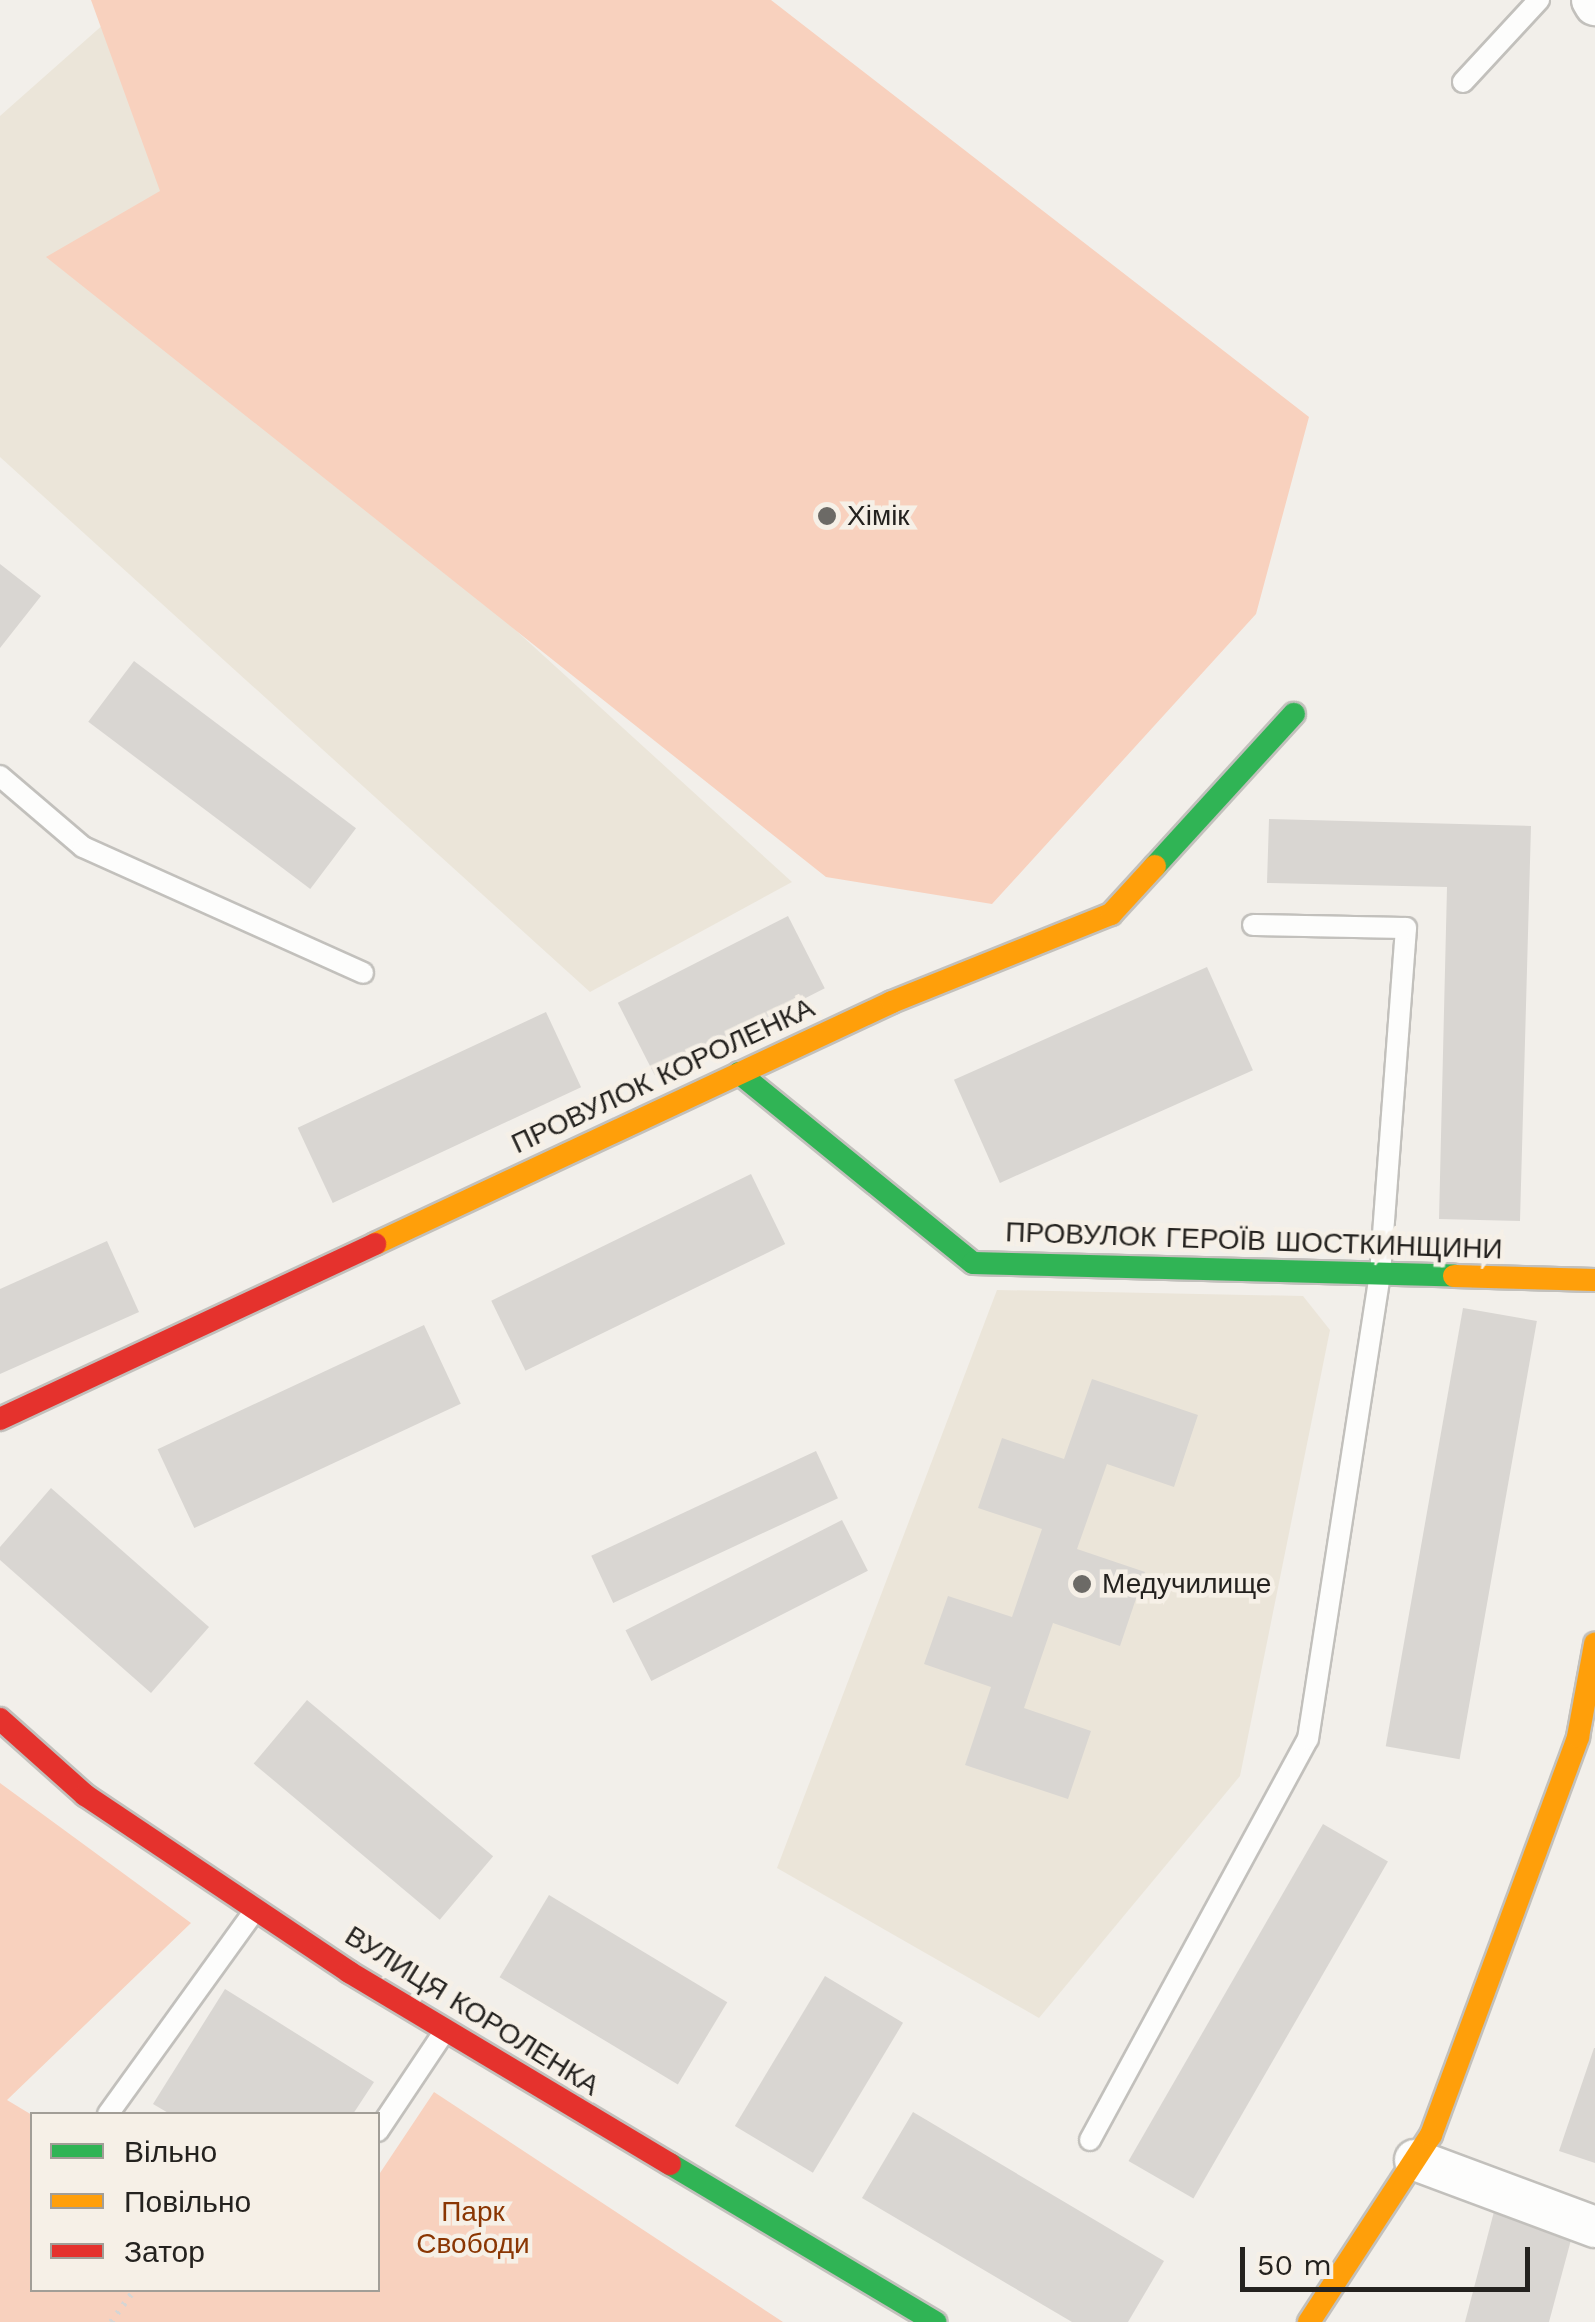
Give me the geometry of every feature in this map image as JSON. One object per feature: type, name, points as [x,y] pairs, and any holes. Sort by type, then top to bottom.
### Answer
[{"type":"street","name":"ПРОВУЛОК КОРОЛЕНКА","points":[[0,1419],[739,1073],[1111,914],[1294,714]]},
{"type":"street","name":"ПРОВУЛОК ГЕРОЇВ ШОСТКИНЩИНИ","points":[[739,1073],[974,1263],[1595,1280]]},
{"type":"street","points":[[1308,2322],[1415,2160],[1578,1738],[1595,1644]]},
{"type":"street","name":"ВУЛИЦЯ КОРОЛЕНКА","points":[[0,1719],[85,1795],[255,1909],[445,2030],[935,2322]]},
{"type":"street","points":[[1415,2160],[1595,2227]]},
{"type":"lane","points":[[1463,82],[1540,0]]},
{"type":"lane","points":[[0,776],[83,847],[363,974]]},
{"type":"lane","points":[[1090,2140],[1308,1739],[1380,1274],[1406,928],[1254,925]]},
{"type":"lane","points":[[109,2112],[255,1909]]},
{"type":"lane","points":[[380,2129],[445,2030]]},
{"type":"path","points":[[110,2322],[132,2292]]},
{"type":"shaded area","points":[[105,23],[262,399],[792,882],[590,992],[0,457],[0,116]]},
{"type":"shaded area","points":[[997,1290],[1303,1296],[1330,1330],[1240,1776],[1039,2018],[777,1868]]},
{"type":"green space","name":"Хімік","points":[[91,0],[771,0],[1309,417],[1256,614],[992,904],[826,877],[46,257],[160,191]]},
{"type":"green space","name":"Парк Свободи","points":[[0,1783],[191,1923],[7,2100],[30,2114],[30,2292],[380,2292],[380,2173],[434,2092],[783,2322],[0,2322]]},
{"type":"building","points":[[0,564],[41,596],[0,648]]},
{"type":"building","points":[[134,661],[356,828],[310,889],[88,722]]},
{"type":"building","points":[[1269,819],[1531,826],[1520,1221],[1439,1219],[1447,887],[1267,883]]},
{"type":"building","points":[[788,916],[825,988],[655,1075],[618,1003]]},
{"type":"building","points":[[1207,967],[1253,1070],[1000,1183],[954,1080]]},
{"type":"building","points":[[546,1012],[581,1087],[333,1203],[298,1128]]},
{"type":"building","points":[[751,1174],[785,1244],[525,1371],[491,1301]]},
{"type":"building","points":[[107,1241],[139,1312],[0,1374],[0,1289]]},
{"type":"building","points":[[1463,1308],[1537,1321],[1460,1759],[1386,1746]]},
{"type":"building","points":[[424,1325],[461,1404],[194,1528],[158,1449]]},
{"type":"building","name":"Медучилище","points":[[1092,1379],[1198,1415],[1174,1487],[1107,1464],[1077,1549],[1145,1572],[1120,1646],[1053,1623],[1024,1708],[1091,1731],[1068,1799],[965,1765],[991,1687],[924,1664],[948,1596],[1012,1617],[1042,1529],[978,1508],[1002,1438],[1064,1459]]},
{"type":"building","points":[[816,1451],[838,1498],[613,1603],[591,1556]]},
{"type":"building","points":[[51,1488],[209,1627],[151,1693],[0,1560],[0,1547]]},
{"type":"building","points":[[842,1520],[868,1571],[651,1681],[625,1630]]},
{"type":"building","points":[[307,1700],[493,1856],[440,1920],[254,1764]]},
{"type":"building","points":[[1323,1824],[1388,1862],[1193,2198],[1128,2161]]},
{"type":"building","points":[[549,1895],[727,2002],[678,2084],[500,1977]]},
{"type":"building","points":[[825,1976],[903,2023],[813,2173],[735,2126]]},
{"type":"building","points":[[225,1989],[374,2082],[354,2112],[167,2112],[153,2104]]},
{"type":"building","points":[[1595,2048],[1595,2163],[1559,2151]]},
{"type":"building","points":[[913,2112],[1164,2261],[1128,2322],[1072,2322],[862,2198]]},
{"type":"building","points":[[1496,2204],[1575,2225],[1549,2322],[1465,2322]]},
{"type":"traffic: fast","points":[[1155,866],[1294,714]]},
{"type":"traffic: fast","points":[[739,1073],[973,1263],[1454,1276]]},
{"type":"traffic: fast","points":[[670,2164],[935,2322]]},
{"type":"traffic: slow","points":[[375,1244],[892,1002],[1111,914],[1155,866]]},
{"type":"traffic: slow","points":[[1454,1276],[1595,1280]]},
{"type":"traffic: slow","points":[[1309,2322],[1431,2135],[1578,1737],[1595,1644]]},
{"type":"traffic: jam","points":[[0,1419],[375,1244]]},
{"type":"traffic: jam","points":[[0,1719],[85,1795],[349,1972],[670,2164]]},
{"type":"place","name":"Хімік","points":[[827,516]]},
{"type":"place","name":"Медучилище","points":[[1082,1584]]}]
